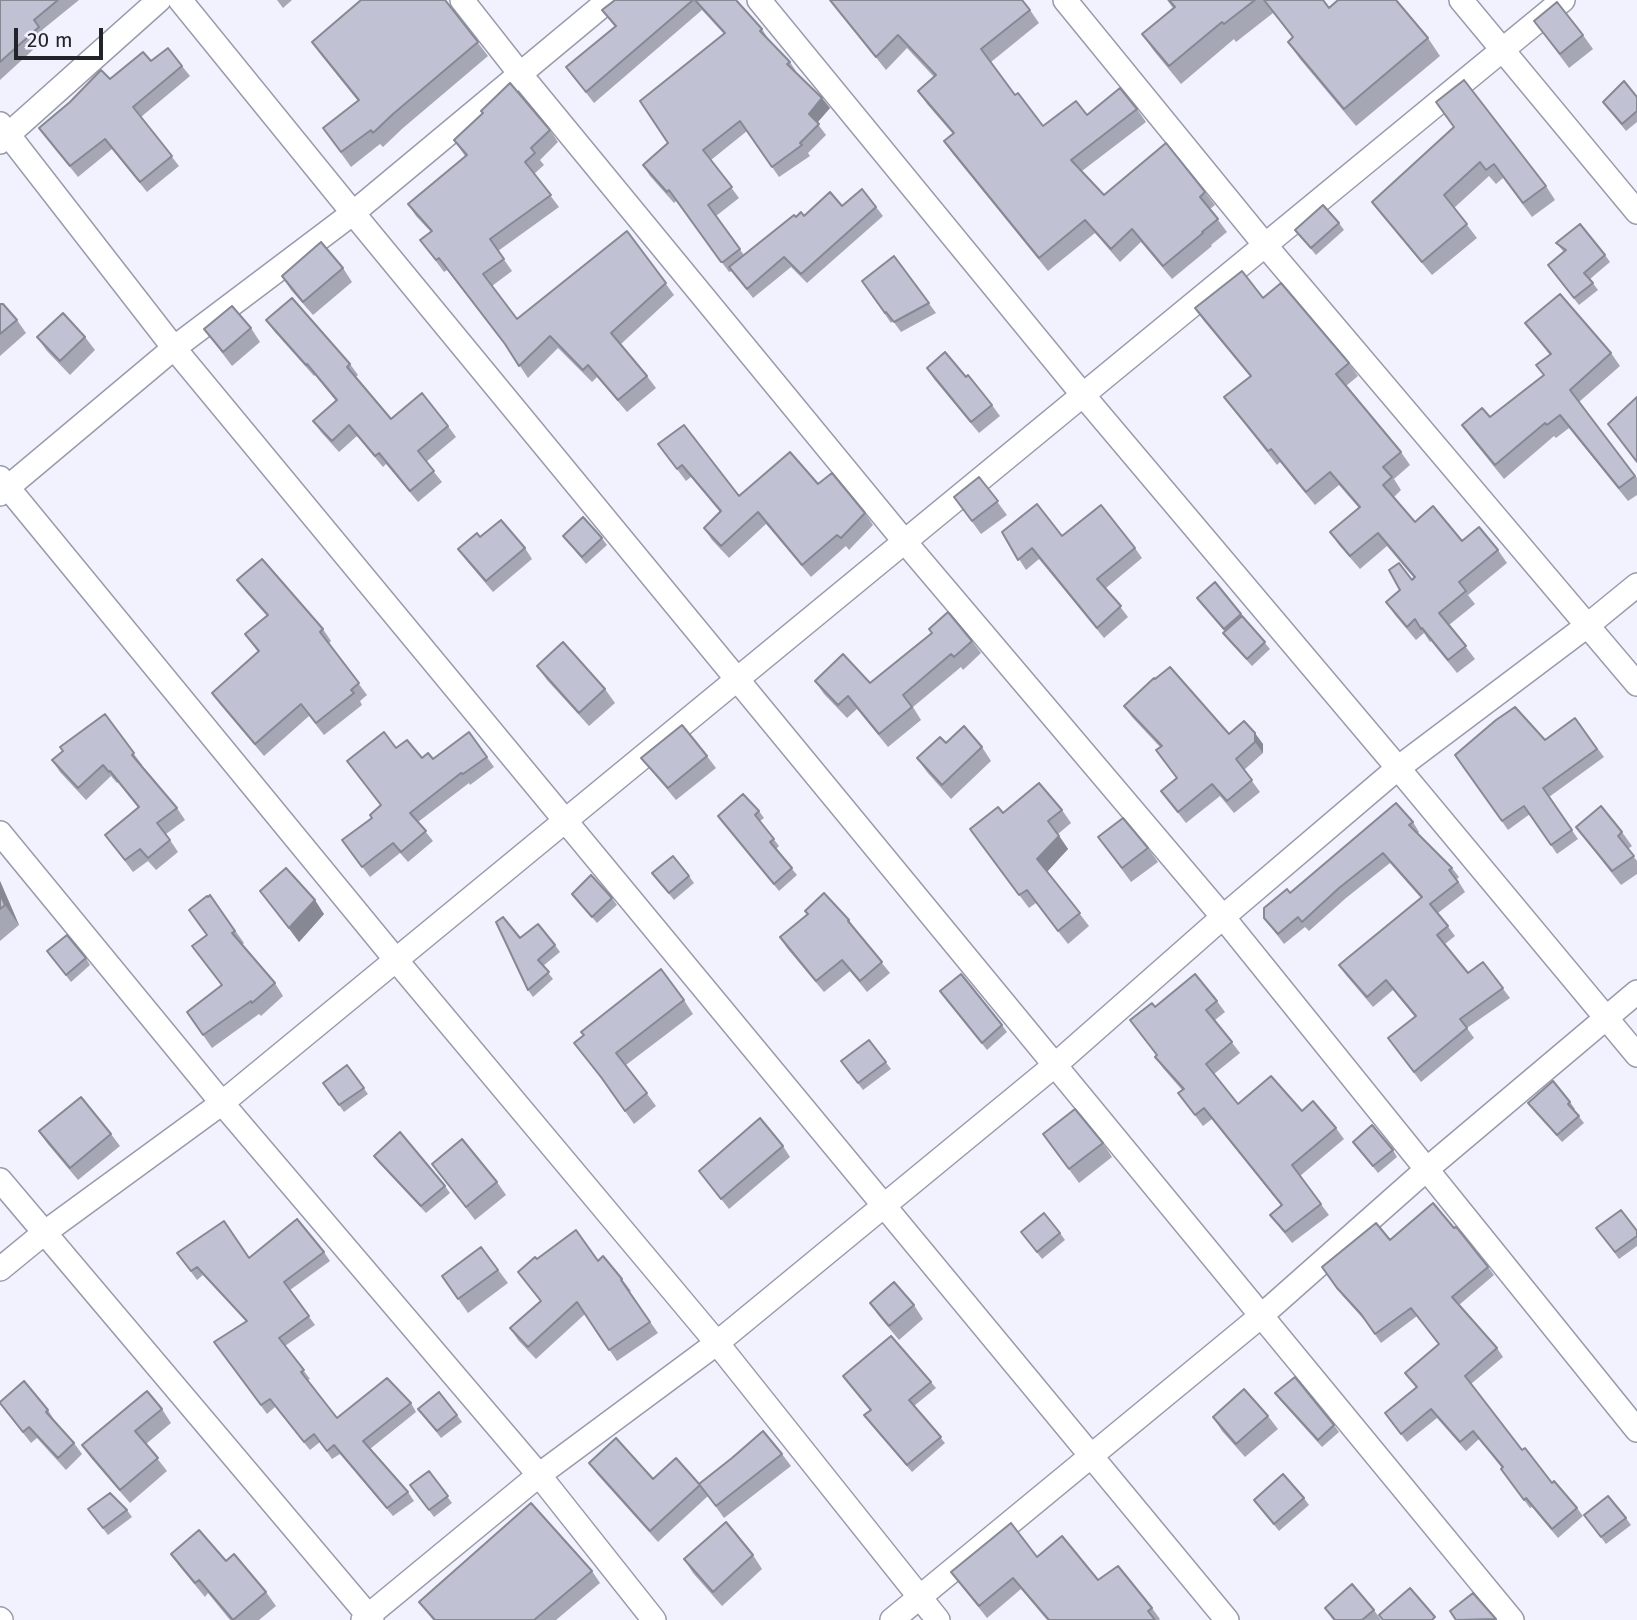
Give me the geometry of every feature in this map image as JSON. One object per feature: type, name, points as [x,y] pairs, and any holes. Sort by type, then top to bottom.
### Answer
[{"type":"street","points":[[159,0],[3,134],[174,348],[1227,1620]]},
{"type":"street","points":[[180,0],[1512,1620]]},
{"type":"street","points":[[462,0],[905,541],[1223,917],[1637,1430]]},
{"type":"street","points":[[609,0],[353,213],[174,348],[3,487],[717,1343],[938,1620]]},
{"type":"street","points":[[759,0],[1083,395],[1637,1055]]},
{"type":"street","points":[[1065,0],[1265,245],[1637,684]]},
{"type":"street","points":[[1461,0],[1637,212]]},
{"type":"street","points":[[0,1269],[44,1233],[222,1103],[1563,0]]},
{"type":"street","points":[[0,1180],[368,1618],[539,1475],[717,1343],[885,1206],[1055,1065],[1398,768],[1637,585]]},
{"type":"street","points":[[0,833],[222,1103],[539,1475],[654,1620]]},
{"type":"street","points":[[892,1620],[1261,1316],[1427,1169],[1637,992]]},
{"type":"building","points":[[0,0],[58,0],[34,20],[39,27],[0,62]]},
{"type":"building","points":[[361,0],[445,0],[478,42],[373,133],[371,130],[341,152],[323,128],[359,100],[312,42]]},
{"type":"building","points":[[615,0],[693,0],[586,92],[566,67],[616,26],[602,10]]},
{"type":"building","points":[[695,0],[736,0],[762,29],[760,31],[790,62],[787,64],[822,98],[809,114],[819,124],[800,143],[802,145],[772,167],[740,121],[703,150],[732,187],[708,205],[740,249],[723,262],[669,190],[667,192],[643,165],[668,143],[640,101],[725,33]]},
{"type":"building","points":[[830,0],[1022,0],[1030,10],[981,49],[1015,95],[1018,93],[1043,126],[1076,101],[1087,115],[1120,88],[1137,109],[1071,160],[1104,195],[1166,143],[1205,192],[1200,197],[1218,219],[1163,266],[1132,229],[1111,249],[1085,220],[1039,258],[944,141],[954,133],[918,91],[936,75],[898,35],[876,57]]},
{"type":"building","points":[[1169,0],[1255,0],[1224,24],[1222,22],[1169,66],[1142,34],[1175,7]]},
{"type":"building","points":[[1264,0],[1323,0],[1329,8],[1338,0],[1396,0],[1428,38],[1344,109],[1288,42],[1293,37]]},
{"type":"building","points":[[1557,2],[1583,35],[1560,54],[1534,21]]},
{"type":"building","points":[[168,48],[182,66],[133,107],[172,156],[140,182],[105,139],[70,166],[39,128],[70,102],[101,70],[110,79],[143,52],[151,61]]},
{"type":"building","points":[[1464,80],[1546,186],[1523,203],[1494,164],[1486,170],[1480,162],[1444,195],[1467,224],[1422,262],[1372,202],[1454,127],[1436,102]]},
{"type":"building","points":[[1624,81],[1637,97],[1637,111],[1622,124],[1603,102]]},
{"type":"building","points":[[510,83],[550,130],[531,148],[535,153],[525,162],[551,195],[490,239],[504,259],[483,274],[517,319],[627,231],[666,283],[611,333],[647,376],[618,400],[588,365],[583,370],[550,336],[519,366],[439,258],[436,260],[420,240],[432,231],[408,204],[467,155],[454,140]]},
{"type":"building","points":[[862,189],[876,207],[801,274],[784,257],[747,289],[729,267],[794,215],[796,217],[801,212],[804,216],[830,192],[842,206]]},
{"type":"building","points":[[1323,205],[1339,223],[1311,248],[1295,230]]},
{"type":"building","points":[[1580,224],[1605,255],[1584,273],[1593,283],[1574,298],[1548,265],[1566,250],[1556,243]]},
{"type":"building","points":[[321,242],[343,268],[303,302],[282,276]]},
{"type":"building","points":[[894,256],[929,303],[894,322],[862,281]]},
{"type":"building","points":[[1242,271],[1263,298],[1281,283],[1349,363],[1336,374],[1401,452],[1383,467],[1392,477],[1383,485],[1415,522],[1433,506],[1462,541],[1479,527],[1498,550],[1459,582],[1466,591],[1439,613],[1466,646],[1448,660],[1415,619],[1407,627],[1386,602],[1400,590],[1389,570],[1399,563],[1412,580],[1415,577],[1378,533],[1350,556],[1330,532],[1360,507],[1330,472],[1306,492],[1224,397],[1251,376],[1195,308]]},
{"type":"building","points":[[1560,294],[1611,353],[1570,390],[1635,476],[1619,488],[1560,415],[1547,425],[1545,423],[1495,465],[1462,425],[1482,408],[1490,417],[1544,375],[1536,365],[1551,354],[1525,323]]},
{"type":"building","points":[[292,298],[350,364],[347,367],[391,419],[422,393],[448,426],[418,451],[434,471],[410,491],[379,453],[375,456],[349,425],[332,441],[313,421],[337,400],[266,320]]},
{"type":"building","points":[[0,304],[17,320],[0,334]]},
{"type":"building","points":[[232,306],[251,328],[223,352],[204,329]]},
{"type":"building","points":[[63,313],[85,337],[60,361],[37,337]]},
{"type":"building","points":[[945,352],[992,405],[971,422],[927,368]]},
{"type":"building","points":[[1637,397],[1637,462],[1608,424]]},
{"type":"building","points":[[684,425],[739,496],[790,452],[818,484],[832,473],[865,513],[841,538],[837,535],[802,565],[758,512],[721,546],[704,528],[721,511],[682,465],[677,469],[658,444]]},
{"type":"building","points":[[979,477],[998,501],[972,521],[954,497]]},
{"type":"building","points":[[1037,504],[1062,536],[1101,505],[1135,548],[1097,579],[1121,606],[1097,628],[1032,548],[1018,560],[1002,532]]},
{"type":"building","points":[[583,517],[602,538],[582,557],[563,536]]},
{"type":"building","points":[[501,520],[525,548],[486,581],[458,549],[477,533],[480,537]]},
{"type":"building","points":[[262,559],[323,629],[320,632],[359,683],[351,690],[354,693],[316,723],[301,704],[255,744],[212,693],[259,651],[245,634],[268,615],[237,580]]},
{"type":"building","points":[[1215,582],[1241,614],[1224,629],[1197,598]]},
{"type":"building","points":[[948,612],[972,641],[954,657],[951,654],[903,695],[912,707],[879,734],[848,696],[838,705],[815,681],[843,654],[870,683],[932,633],[929,629]]},
{"type":"building","points":[[1242,616],[1265,642],[1247,659],[1223,633]]},
{"type":"building","points":[[563,642],[605,689],[579,713],[537,666]]},
{"type":"building","points":[[1170,667],[1229,734],[1244,721],[1255,733],[1255,742],[1236,759],[1252,780],[1227,801],[1212,784],[1178,812],[1161,791],[1177,778],[1156,750],[1162,746],[1124,706]]},
{"type":"building","points":[[1515,707],[1545,740],[1575,718],[1597,749],[1543,788],[1572,830],[1551,845],[1524,806],[1502,821],[1455,755]]},
{"type":"building","points":[[105,714],[134,753],[132,755],[177,808],[157,823],[170,840],[148,858],[140,849],[125,860],[105,835],[139,807],[110,771],[103,765],[78,788],[52,760],[63,751],[60,747]]},
{"type":"building","points":[[682,725],[707,756],[668,788],[641,758]]},
{"type":"building","points":[[964,726],[982,747],[942,785],[917,758],[940,737],[946,743]]},
{"type":"building","points":[[384,732],[396,748],[407,740],[422,758],[428,753],[433,759],[469,732],[487,757],[461,773],[410,813],[426,831],[401,852],[393,843],[362,867],[342,840],[372,818],[370,815],[381,805],[347,761]]},
{"type":"building","points":[[1039,783],[1062,810],[1048,821],[1059,836],[1037,859],[1080,913],[1058,931],[1027,890],[1019,895],[970,829],[998,807],[1003,813]]},
{"type":"building","points":[[743,794],[759,811],[755,815],[774,839],[770,842],[792,868],[774,884],[718,816]]},
{"type":"building","points":[[1396,803],[1413,822],[1409,825],[1452,868],[1449,870],[1458,882],[1430,904],[1448,926],[1437,935],[1468,973],[1483,962],[1503,988],[1460,1019],[1467,1028],[1414,1072],[1388,1038],[1416,1016],[1386,980],[1367,997],[1339,965],[1422,897],[1383,853],[1302,922],[1298,917],[1278,934],[1264,918],[1264,908],[1287,889],[1290,893]]},
{"type":"building","points":[[1601,806],[1622,832],[1618,836],[1634,856],[1612,871],[1576,827]]},
{"type":"building","points":[[1123,818],[1148,848],[1122,868],[1098,837]]},
{"type":"building","points":[[673,856],[689,876],[669,893],[652,873]]},
{"type":"building","points":[[286,868],[315,900],[289,928],[260,891]]},
{"type":"building","points":[[591,875],[612,898],[592,917],[572,894]]},
{"type":"building","points":[[824,893],[882,962],[860,981],[842,960],[816,981],[780,937],[808,914],[805,911]]},
{"type":"building","points":[[0,894],[5,905],[0,909]]},
{"type":"building","points":[[210,895],[235,931],[232,933],[275,983],[252,1003],[251,1001],[203,1035],[187,1012],[222,985],[192,946],[207,935],[189,910]]},
{"type":"building","points":[[503,917],[520,938],[538,924],[555,945],[538,960],[549,972],[528,990],[496,922]]},
{"type":"building","points":[[67,935],[86,958],[66,975],[47,951]]},
{"type":"building","points":[[661,969],[684,1000],[616,1053],[647,1093],[625,1111],[574,1043],[584,1035],[581,1032]]},
{"type":"building","points":[[961,974],[1002,1025],[982,1043],[940,991]]},
{"type":"building","points":[[1195,974],[1217,1001],[1206,1010],[1232,1042],[1206,1064],[1238,1104],[1271,1076],[1302,1111],[1313,1101],[1336,1128],[1292,1165],[1321,1204],[1285,1232],[1270,1215],[1282,1205],[1204,1108],[1195,1115],[1178,1093],[1184,1089],[1155,1057],[1157,1055],[1130,1020],[1152,1003],[1155,1007]]},
{"type":"building","points":[[869,1040],[886,1062],[858,1083],[841,1061]]},
{"type":"building","points":[[347,1065],[364,1088],[339,1105],[323,1083]]},
{"type":"building","points":[[1553,1081],[1579,1116],[1557,1135],[1528,1103]]},
{"type":"building","points":[[81,1097],[111,1134],[70,1168],[39,1131]]},
{"type":"building","points":[[1075,1109],[1103,1143],[1069,1169],[1043,1134]]},
{"type":"building","points":[[760,1118],[783,1146],[721,1199],[699,1171]]},
{"type":"building","points":[[1372,1125],[1393,1150],[1373,1166],[1353,1142]]},
{"type":"building","points":[[400,1132],[445,1186],[421,1206],[374,1156]]},
{"type":"building","points":[[462,1139],[497,1182],[466,1207],[432,1164]]},
{"type":"building","points":[[1433,1203],[1488,1267],[1452,1297],[1497,1348],[1465,1376],[1522,1450],[1525,1448],[1552,1483],[1554,1481],[1577,1508],[1552,1529],[1526,1498],[1524,1500],[1501,1469],[1503,1467],[1473,1431],[1460,1442],[1431,1409],[1401,1434],[1385,1413],[1417,1387],[1405,1373],[1439,1344],[1411,1308],[1375,1334],[1322,1267],[1376,1223],[1390,1240]]},
{"type":"building","points":[[1621,1210],[1637,1231],[1637,1236],[1615,1252],[1596,1228]]},
{"type":"building","points":[[1044,1213],[1060,1233],[1037,1252],[1021,1232]]},
{"type":"building","points":[[297,1219],[324,1252],[284,1282],[309,1316],[279,1338],[304,1370],[301,1372],[337,1418],[387,1378],[411,1403],[363,1441],[408,1492],[387,1508],[334,1445],[327,1451],[314,1434],[304,1442],[270,1399],[261,1405],[214,1342],[247,1321],[197,1267],[191,1271],[177,1253],[224,1221],[249,1258]]},
{"type":"building","points":[[576,1230],[598,1261],[603,1256],[622,1279],[650,1322],[609,1350],[577,1302],[528,1347],[510,1328],[541,1301],[518,1272],[535,1257],[537,1259]]},
{"type":"building","points":[[481,1247],[498,1270],[458,1299],[442,1276]]},
{"type":"building","points":[[894,1282],[914,1305],[889,1326],[870,1303]]},
{"type":"building","points":[[891,1336],[931,1382],[909,1400],[941,1437],[907,1465],[864,1415],[871,1410],[843,1376]]},
{"type":"building","points":[[1295,1377],[1334,1425],[1318,1440],[1275,1393]]},
{"type":"building","points":[[24,1381],[48,1410],[46,1412],[74,1443],[58,1458],[29,1427],[23,1432],[0,1403]]},
{"type":"building","points":[[1244,1389],[1268,1416],[1236,1444],[1213,1417]]},
{"type":"building","points":[[147,1391],[162,1409],[135,1431],[158,1458],[120,1490],[82,1445]]},
{"type":"building","points":[[439,1392],[457,1415],[437,1431],[418,1409]]},
{"type":"building","points":[[763,1431],[782,1454],[716,1506],[699,1484]]},
{"type":"building","points":[[616,1438],[653,1479],[676,1458],[700,1485],[650,1531],[589,1463]]},
{"type":"building","points":[[429,1471],[448,1496],[429,1510],[410,1485]]},
{"type":"building","points":[[1283,1474],[1304,1498],[1274,1524],[1254,1500]]},
{"type":"building","points":[[110,1493],[127,1510],[103,1528],[88,1509]]},
{"type":"building","points":[[1608,1496],[1626,1518],[1601,1537],[1584,1515]]},
{"type":"building","points":[[531,1503],[592,1571],[534,1620],[435,1620],[419,1602]]},
{"type":"building","points":[[726,1522],[753,1555],[713,1592],[684,1559]]},
{"type":"building","points":[[1011,1523],[1037,1557],[1062,1536],[1098,1580],[1118,1566],[1152,1608],[1148,1611],[1155,1620],[1049,1620],[1013,1578],[979,1606],[951,1572]]},
{"type":"building","points":[[199,1530],[226,1561],[234,1554],[266,1592],[233,1620],[199,1580],[195,1583],[171,1554]]},
{"type":"building","points":[[1352,1584],[1374,1610],[1362,1620],[1335,1620],[1325,1608]]},
{"type":"building","points":[[1410,1588],[1435,1617],[1432,1620],[1383,1620],[1379,1615]]},
{"type":"building","points":[[1473,1593],[1496,1619],[1456,1620],[1450,1611]]}]
